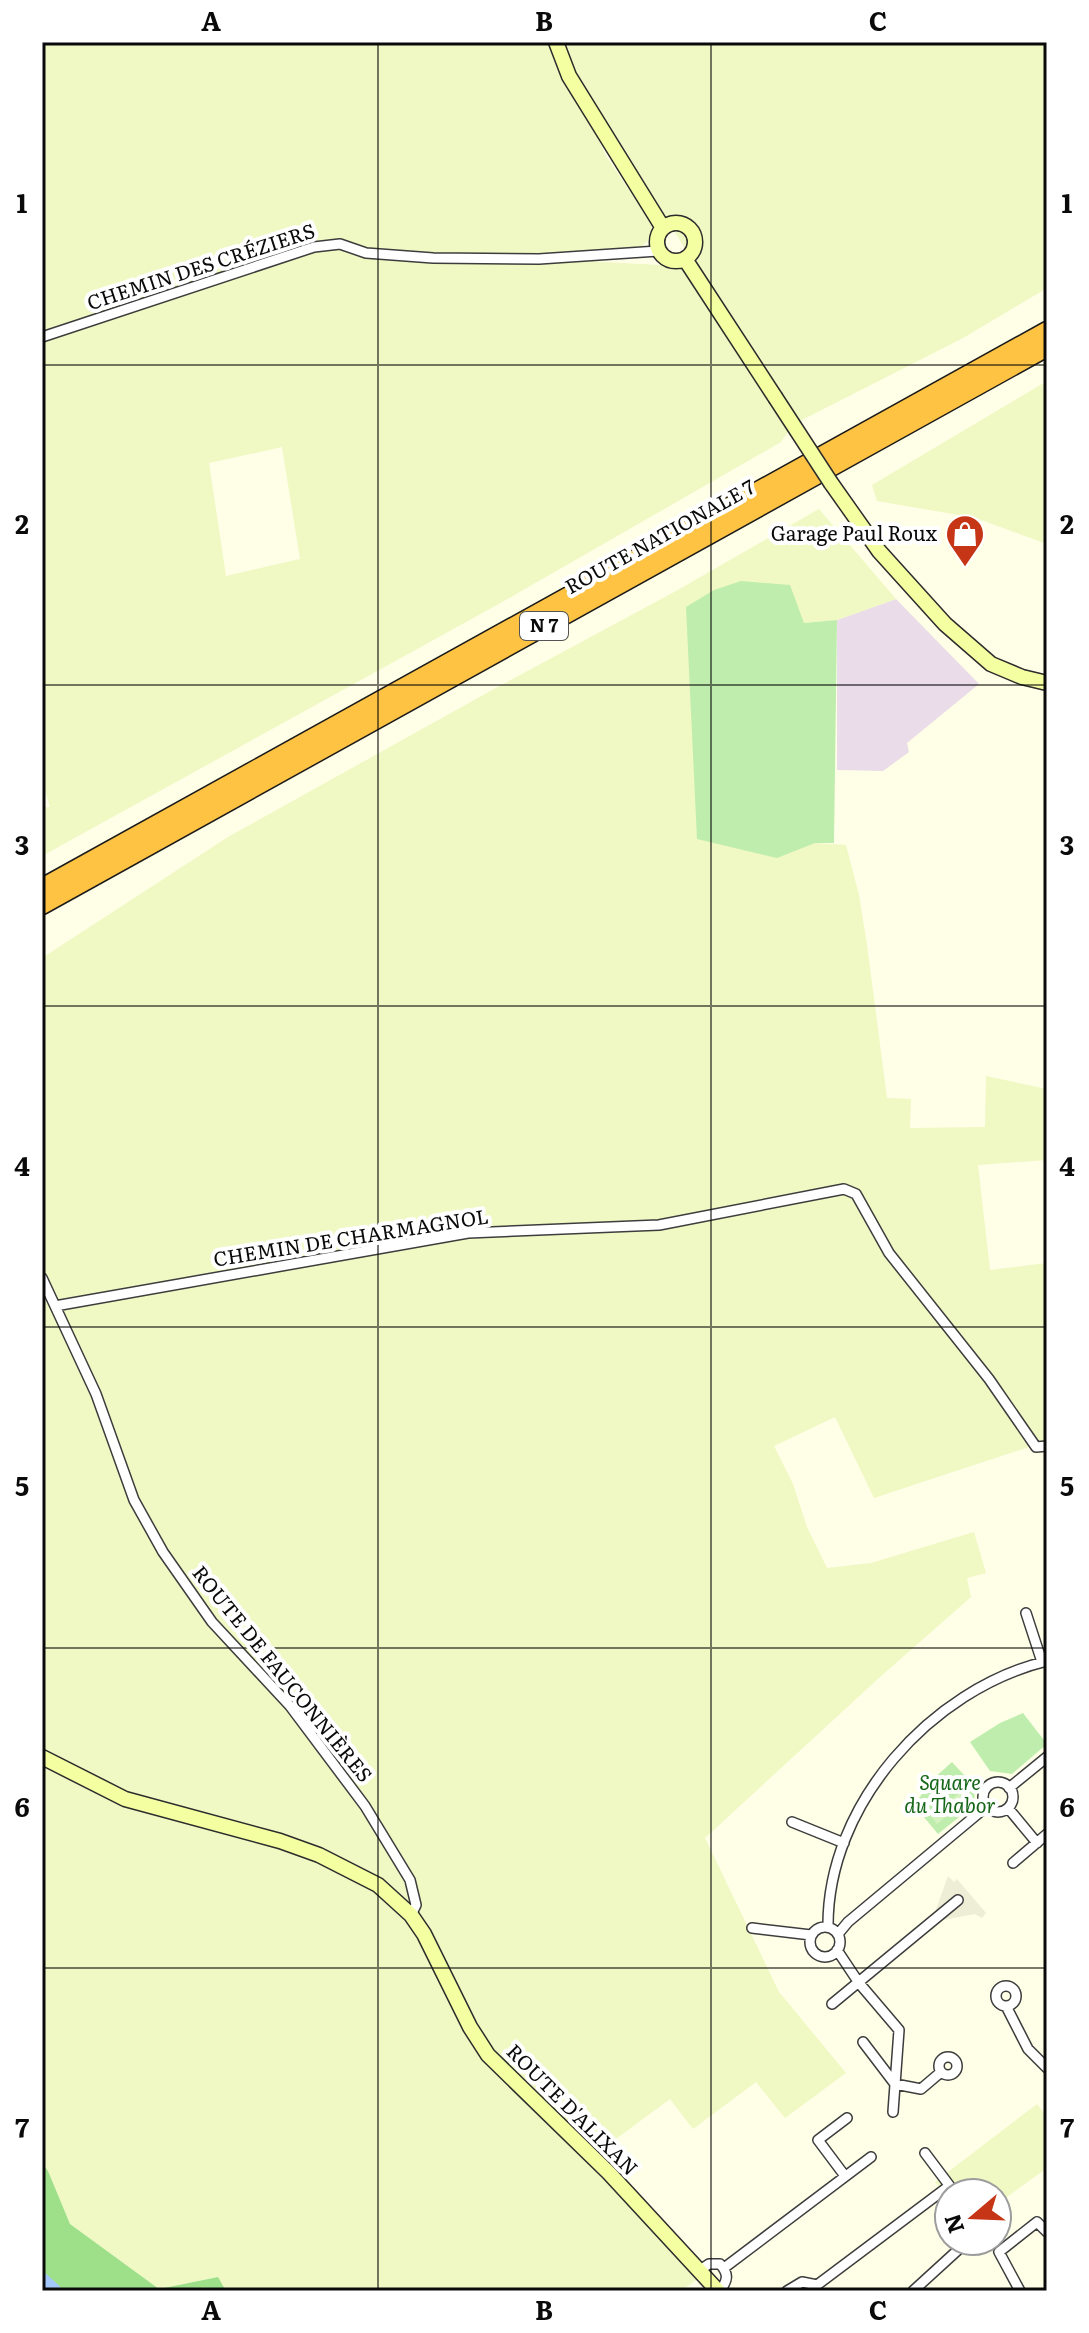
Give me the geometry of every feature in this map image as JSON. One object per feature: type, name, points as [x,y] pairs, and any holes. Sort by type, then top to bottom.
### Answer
[{"type":"highway","name":"ROUTE NATIONALE 7","points":[[42,888],[1047,331]]},
{"type":"highway","name":"ROUTE NATIONALE 7","points":[[42,905],[1047,347]]},
{"type":"main road","points":[[556,42],[569,76],[663,228]]},
{"type":"main road","points":[[675,223],[688,227],[695,244],[690,256],[673,262],[658,251],[657,238],[663,228],[675,223]]},
{"type":"main road","points":[[685,259],[879,551],[945,624],[991,664],[1047,683]]},
{"type":"main road","name":"ROUTE D'ALIXAN","points":[[42,1757],[125,1799],[280,1841],[319,1855],[378,1885],[411,1915],[424,1934],[470,2027],[488,2055],[609,2173],[719,2291]]},
{"type":"street","name":"CHEMIN DES CRÉZIERS","points":[[42,337],[314,247],[340,244],[366,253],[433,258],[539,259],[658,251]]},
{"type":"street","name":"CHEMIN DE CHARMAGNOL","points":[[55,1306],[468,1233],[659,1225],[844,1189],[856,1194],[889,1253],[989,1379],[1036,1447],[1047,1446]]},
{"type":"street","name":"ROUTE DE FAUCONNIÈRES","points":[[42,1278],[96,1394],[134,1500],[163,1552],[212,1622],[290,1706],[365,1806],[410,1880],[416,1905],[411,1915]]},
{"type":"street","points":[[828,1927],[834,1876],[844,1843],[883,1772],[920,1732],[969,1695],[997,1680],[1045,1662],[1026,1613]]},
{"type":"street","points":[[1009,1788],[1047,1757]]},
{"type":"street","points":[[1001,1782],[1009,1788],[1013,1798],[1008,1808],[999,1812],[986,1807],[983,1795],[988,1785],[1001,1782]]},
{"type":"street","points":[[838,1934],[848,1922],[986,1807]]},
{"type":"street","points":[[1008,1808],[1037,1843]]},
{"type":"street","points":[[792,1822],[844,1843]]},
{"type":"street","points":[[1013,1863],[1047,1834]]},
{"type":"street","points":[[832,2004],[958,1900]]},
{"type":"street","points":[[828,1927],[838,1934],[840,1943],[829,1956],[819,1956],[810,1945],[811,1935],[818,1928],[828,1927]]},
{"type":"street","points":[[752,1928],[811,1935]]},
{"type":"street","points":[[837,1950],[859,1983],[899,2030],[893,2112]]},
{"type":"street","points":[[1006,2006],[1028,2049],[1047,2068]]},
{"type":"street","points":[[863,2042],[895,2084],[921,2089],[941,2072]]},
{"type":"street","points":[[845,2176],[818,2140],[847,2118]]},
{"type":"street","points":[[925,2153],[943,2177]]},
{"type":"street","points":[[724,2268],[871,2157]]},
{"type":"street","points":[[787,2291],[802,2282],[817,2285],[933,2203]]},
{"type":"street","points":[[1020,2291],[999,2252],[1037,2222],[1047,2232]]},
{"type":"street","points":[[913,2291],[950,2257]]},
{"type":"street","points":[[700,2270],[709,2264],[720,2264],[724,2268],[727,2282],[719,2291]]},
{"type":"shaded area","points":[[896,599],[979,684],[907,743],[909,752],[883,771],[837,770],[837,620]]},
{"type":"shaded area","points":[[948,1876],[954,1882],[957,1879],[986,1913],[982,1918],[975,1914],[938,1921],[934,1915]]},
{"type":"green space","points":[[42,42],[1047,42],[1047,288],[963,338],[800,421],[684,247],[617,137],[572,80],[606,156],[652,224],[652,232],[650,239],[642,246],[545,259],[680,266],[788,432],[781,442],[504,601],[42,856],[42,808],[50,807],[42,781]],"holes":[[[282,447],[300,559],[226,576],[209,463]]]},
{"type":"green space","points":[[1047,381],[1047,544],[976,518],[877,501],[872,485]]},
{"type":"green space","points":[[819,509],[896,599],[837,620],[804,623],[777,857],[815,843],[846,845],[859,895],[887,1098],[911,1099],[910,1128],[985,1127],[986,1076],[1047,1089],[1047,1160],[978,1165],[990,1270],[1047,1263],[1047,1441],[874,1498],[835,1417],[774,1446],[827,1568],[871,1563],[974,1532],[986,1573],[967,1578],[971,1597],[705,1838],[779,1992],[846,2073],[785,2118],[756,2082],[693,2129],[670,2099],[601,2150],[584,2158],[699,2278],[681,2291],[227,2291],[217,2277],[159,2289],[70,2224],[42,2163],[42,958],[228,837]]},
{"type":"green space","points":[[741,581],[790,585],[804,623],[837,620],[834,843],[815,843],[777,858],[697,839],[686,607],[714,590]]},
{"type":"green space","name":"Square du Thabor","points":[[1023,1713],[1047,1744],[1012,1774],[990,1771],[970,1742]]},
{"type":"green space","name":"Square du Thabor","points":[[952,1762],[975,1787],[974,1805],[938,1834],[914,1805],[932,1780]]},
{"type":"green space","points":[[963,1790],[969,1798],[937,1824],[931,1816]]},
{"type":"green space","points":[[1037,2104],[1047,2117],[1047,2168],[1013,2192],[1013,2177],[942,2177]]},
{"type":"green space","points":[[42,2163],[70,2224],[159,2289],[218,2277],[226,2291],[42,2291]]},
{"type":"waterway","points":[[42,2281],[53,2291]]},
{"type":"place","name":"Garage Paul Roux","points":[[965,568]]}]
